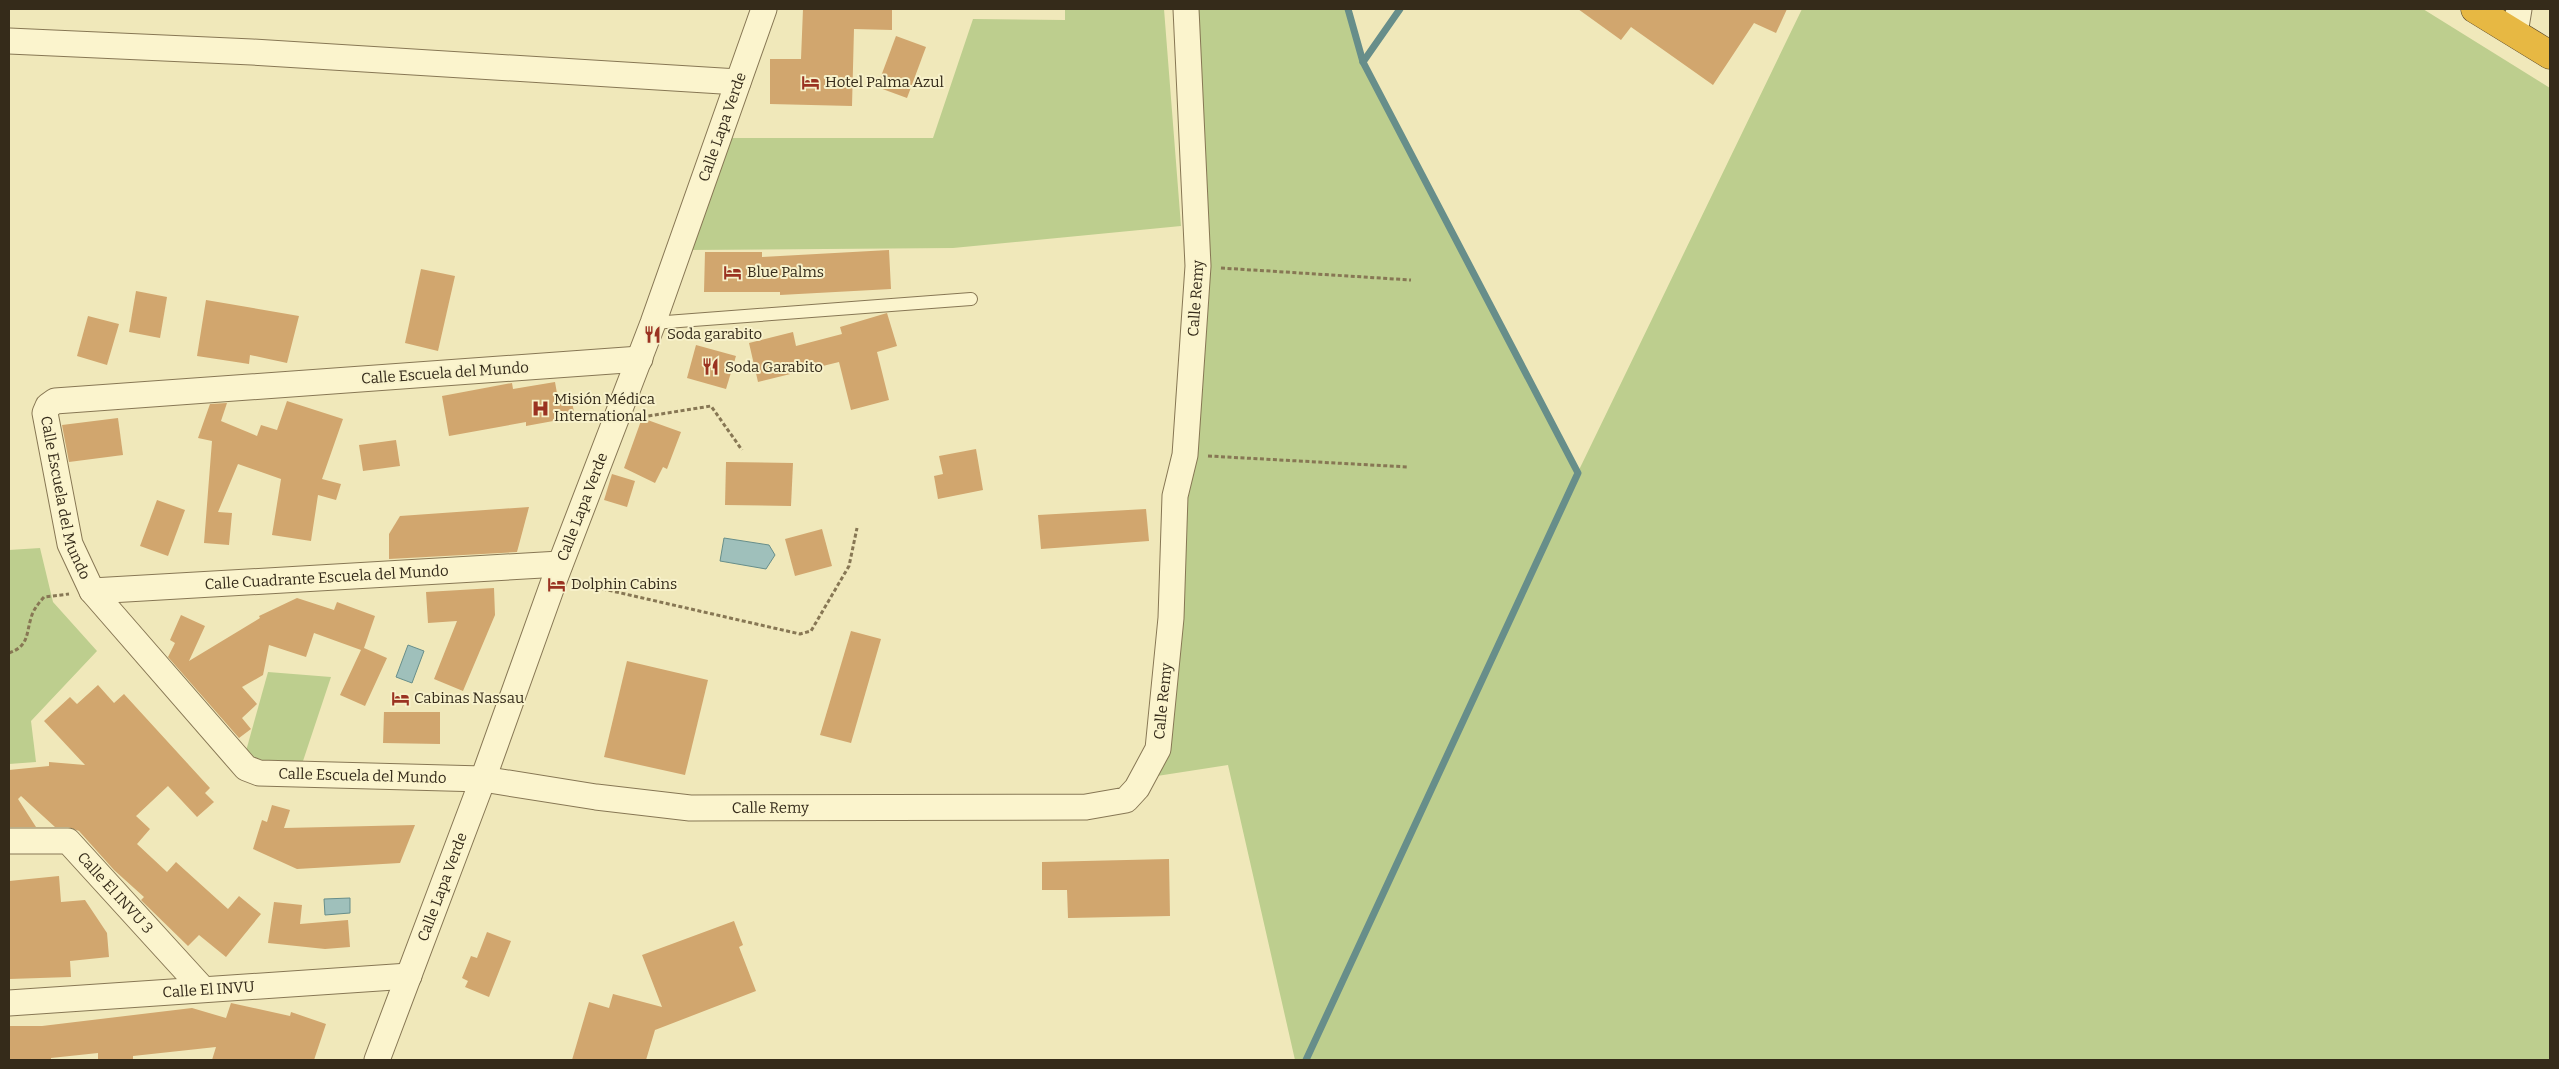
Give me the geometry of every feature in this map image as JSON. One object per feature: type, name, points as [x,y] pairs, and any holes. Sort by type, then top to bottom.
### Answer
[{"type":"highway","points":[[2475,9],[2517,21],[2550,55]]},
{"type":"street","name":"Calle Lapa Verde","points":[[377,1060],[483,779],[614,422],[654,323],[764,9]]},
{"type":"street","name":"Calle Remy","points":[[483,779],[596,797],[690,808],[1086,807],[1126,800],[1137,788],[1158,749],[1171,618],[1175,496],[1184,455],[1198,266],[1186,9]]},
{"type":"street","points":[[9,41],[252,52],[738,82]]},
{"type":"street","name":"Calle Escuela del Mundo","points":[[483,779],[272,774],[259,773],[246,768],[92,592],[70,544],[45,413],[48,406],[55,401],[640,359]]},
{"type":"street","name":"Calle Cuadrante Escuela del Mundo","points":[[92,592],[558,571]]},
{"type":"street","name":"Calle El INVU 3","points":[[9,841],[68,841],[202,988]]},
{"type":"street","name":"Calle El INVU","points":[[9,1003],[202,988],[409,976]]},
{"type":"lane","points":[[654,323],[971,298]]},
{"type":"path","points":[[1198,266],[1411,280]]},
{"type":"path","points":[[614,422],[711,406],[742,450]]},
{"type":"path","points":[[1184,455],[1408,467]]},
{"type":"path","points":[[558,571],[800,634],[811,631],[849,566],[857,528]]},
{"type":"path","points":[[9,653],[17,650],[28,635],[30,619],[44,597],[92,592]]},
{"type":"green space","points":[[1065,9],[1164,9],[1181,226],[953,248],[687,250],[724,138],[933,138],[973,19],[1065,20]]},
{"type":"green space","points":[[1190,9],[1348,9],[1363,62],[1578,472],[1802,9],[2423,9],[2550,88],[2550,1060],[1295,1060],[1228,765],[1157,776],[1170,588],[1176,391],[1198,276]]},
{"type":"green space","points":[[40,548],[53,602],[97,651],[31,721],[36,762],[9,764],[9,550]]},
{"type":"green space","points":[[268,672],[331,677],[301,767],[241,769]]},
{"type":"water","points":[[724,538],[769,545],[775,555],[766,569],[720,561]]},
{"type":"water","points":[[408,645],[424,651],[412,683],[396,677]]},
{"type":"water","points":[[350,898],[350,913],[325,915],[324,899]]},
{"type":"building","points":[[803,9],[892,9],[892,30],[854,29],[852,106],[770,104],[770,59],[801,59]]},
{"type":"building","points":[[1578,9],[1787,9],[1776,33],[1754,23],[1713,85],[1631,27],[1621,40]]},
{"type":"building","points":[[896,36],[926,47],[907,98],[877,87]]},
{"type":"building","points":[[889,250],[891,289],[780,295],[780,292],[704,292],[705,252],[762,252],[762,257]]},
{"type":"building","points":[[421,269],[455,276],[438,351],[405,343]]},
{"type":"building","points":[[136,291],[167,297],[160,338],[129,332]]},
{"type":"building","points":[[206,300],[299,316],[287,363],[250,355],[249,364],[197,356]]},
{"type":"building","points":[[887,313],[897,346],[877,352],[889,400],[851,410],[839,362],[758,382],[749,343],[793,332],[796,346],[842,334],[840,327]]},
{"type":"building","points":[[88,316],[119,324],[107,365],[77,356]]},
{"type":"building","name":"Soda Garabito","points":[[696,345],[736,356],[726,389],[687,378]]},
{"type":"building","points":[[555,382],[558,399],[571,397],[575,417],[526,426],[526,422],[449,436],[442,396],[512,383],[513,389]]},
{"type":"building","points":[[287,401],[343,419],[322,479],[341,484],[336,500],[318,495],[311,541],[272,535],[281,479],[238,464],[218,512],[232,513],[229,545],[204,543],[212,441],[198,438],[210,404],[227,403],[221,421],[257,436],[261,425],[277,430]]},
{"type":"building","points":[[118,418],[123,455],[69,462],[62,425]]},
{"type":"building","points":[[642,418],[681,432],[667,469],[663,467],[655,483],[624,468]]},
{"type":"building","points":[[396,440],[400,466],[363,471],[359,445]]},
{"type":"building","points":[[976,449],[983,490],[938,499],[934,476],[943,474],[939,456]]},
{"type":"building","points":[[726,462],[793,463],[791,506],[725,505]]},
{"type":"building","points":[[612,474],[635,481],[627,507],[604,500]]},
{"type":"building","points":[[157,500],[185,510],[168,556],[140,546]]},
{"type":"building","points":[[529,507],[517,552],[389,559],[389,534],[400,516]]},
{"type":"building","points":[[1146,509],[1149,541],[1041,549],[1038,515]]},
{"type":"building","points":[[822,529],[832,566],[795,576],[785,539]]},
{"type":"building","points":[[494,588],[495,615],[463,691],[434,679],[457,621],[428,623],[426,592]]},
{"type":"building","points":[[297,598],[334,610],[337,602],[375,616],[364,648],[387,658],[365,706],[340,695],[361,650],[314,633],[306,657],[269,645],[263,675],[242,687],[257,704],[242,718],[251,729],[239,738],[168,657],[175,643],[170,640],[181,615],[205,626],[189,661],[260,618],[259,616]]},
{"type":"building","points":[[851,631],[881,639],[851,743],[820,735]]},
{"type":"building","points":[[627,661],[708,680],[685,775],[604,757]]},
{"type":"building","points":[[98,685],[114,703],[124,694],[210,788],[205,793],[214,802],[197,817],[168,786],[136,816],[150,829],[137,844],[167,872],[176,862],[228,909],[239,896],[261,914],[226,957],[199,935],[188,946],[141,900],[144,897],[114,870],[79,831],[68,827],[55,827],[21,796],[18,799],[36,827],[9,827],[9,770],[49,766],[49,762],[85,765],[44,721],[70,697],[77,704]]},
{"type":"building","points":[[384,712],[440,712],[440,744],[383,743]]},
{"type":"building","points":[[272,805],[290,810],[284,828],[415,825],[400,863],[297,869],[253,849],[262,820],[267,822]]},
{"type":"building","points":[[1169,859],[1170,916],[1068,918],[1067,890],[1042,890],[1042,862]]},
{"type":"building","points":[[59,876],[61,902],[85,900],[107,933],[109,957],[70,961],[71,977],[9,979],[9,881]]},
{"type":"building","points":[[274,902],[302,905],[300,924],[348,920],[350,947],[325,949],[268,943]]},
{"type":"building","points":[[734,921],[743,945],[739,947],[756,991],[655,1030],[646,1060],[572,1060],[589,1002],[609,1008],[613,994],[662,1007],[642,955]]},
{"type":"building","points":[[487,932],[511,941],[489,997],[465,987],[468,981],[462,978],[471,956],[477,958]]},
{"type":"building","points":[[231,1003],[290,1016],[291,1012],[326,1024],[314,1060],[212,1060],[216,1047],[133,1056],[133,1060],[98,1060],[98,1053],[51,1058],[51,1060],[9,1060],[9,1026],[42,1026],[192,1008],[226,1018]]},
{"type":"waterway","points":[[1306,1060],[1578,473],[1363,62],[1348,9]]},
{"type":"waterway","points":[[1363,62],[1400,9]]},
{"type":"place","name":"Hotel Palma Azul","points":[[811,82]]},
{"type":"place","name":"Blue Palms","points":[[733,272]]},
{"type":"place","name":"Soda garabito","points":[[653,334]]},
{"type":"place","name":"Soda Garabito","points":[[711,367]]},
{"type":"place","name":"Misión Médica International","points":[[540,408]]},
{"type":"place","name":"Dolphin Cabins","points":[[557,584]]},
{"type":"place","name":"Cabinas Nassau","points":[[400,698]]}]
